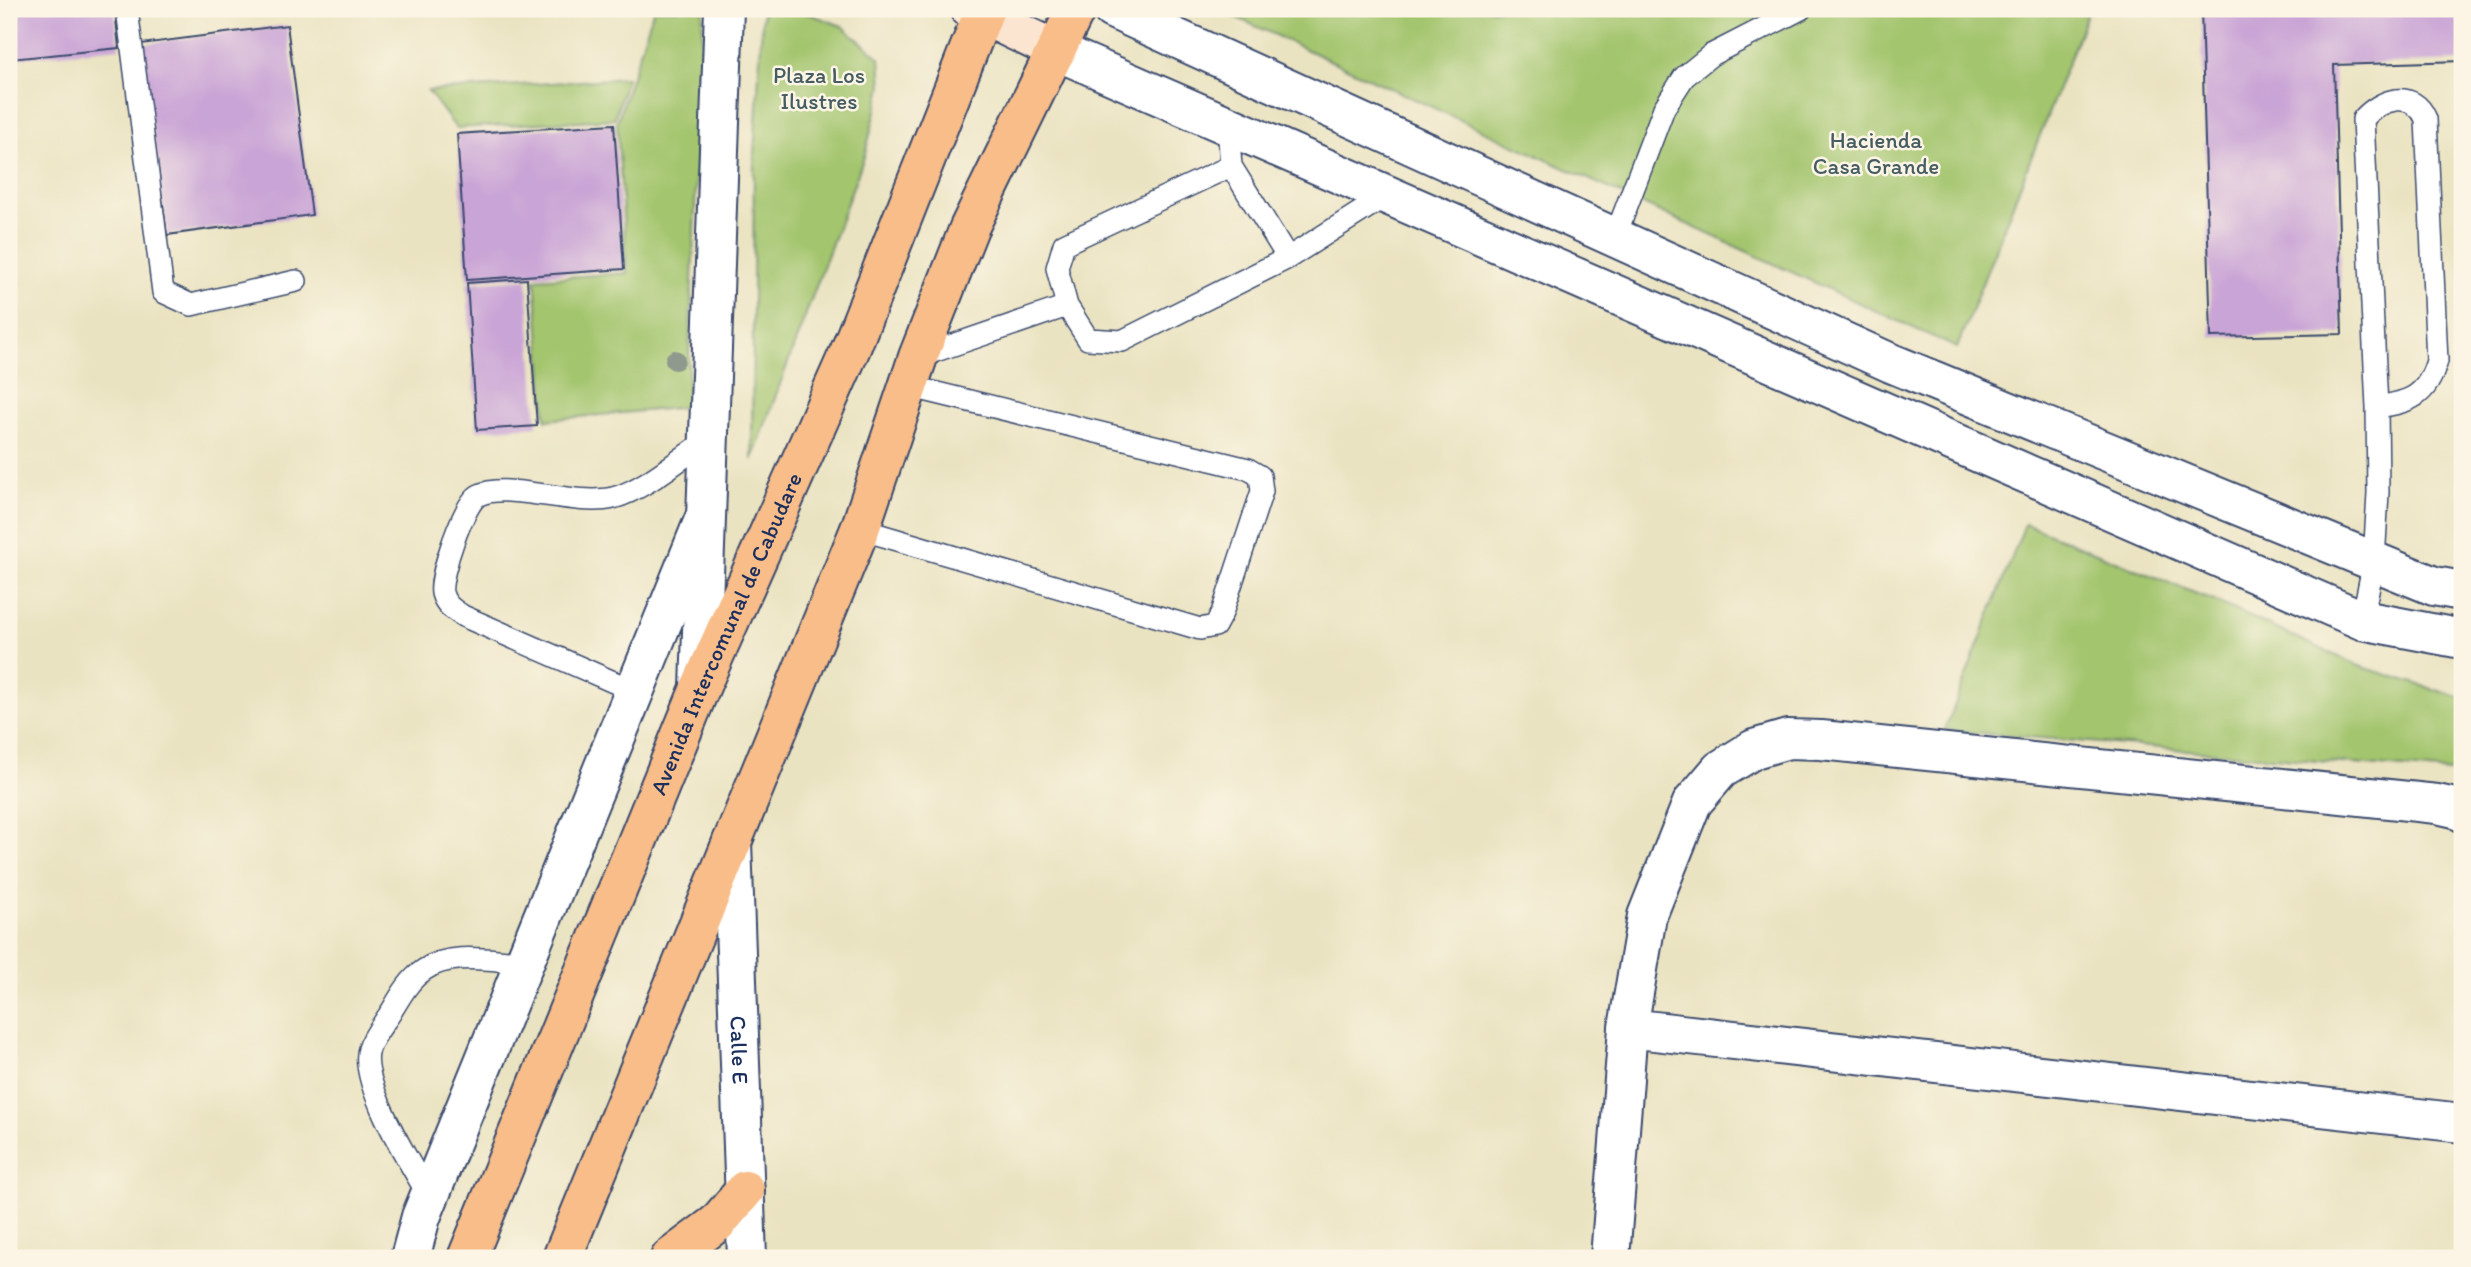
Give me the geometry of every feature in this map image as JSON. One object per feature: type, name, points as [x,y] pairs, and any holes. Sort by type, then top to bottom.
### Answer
[{"type":"highway","points":[[562,1258],[860,529],[913,371],[969,228],[1076,9]]},
{"type":"highway","name":"Avenida Intercomunal de Cabudare","points":[[467,1258],[700,688],[851,348],[979,11]]},
{"type":"highway","points":[[670,1258],[717,1223],[745,1190]]},
{"type":"street","points":[[700,688],[724,9]]},
{"type":"street","points":[[1112,9],[1891,363],[2434,586],[2462,591]]},
{"type":"street","points":[[979,11],[1057,51],[2362,620],[2462,639]]},
{"type":"street","points":[[410,1258],[429,1196],[706,515]]},
{"type":"street","points":[[1610,1258],[1628,1028],[1647,916],[1692,803],[1720,770],[1754,748],[1788,739],[1821,740],[2437,804],[2462,812]]},
{"type":"street","name":"Calle E","points":[[732,842],[747,1258]]},
{"type":"street","points":[[1628,1028],[2462,1123]]},
{"type":"lane","points":[[127,9],[163,292],[191,305],[296,281]]},
{"type":"lane","points":[[1615,237],[1664,108],[1684,77],[1711,55],[1801,9]]},
{"type":"lane","points":[[2362,620],[2374,561],[2378,493],[2377,407],[2363,119],[2378,106],[2390,101],[2405,100],[2416,102],[2426,118],[2437,361],[2427,388],[2406,402],[2377,407]]},
{"type":"lane","points":[[1228,125],[1231,166],[1288,258]]},
{"type":"lane","points":[[1231,166],[1064,244],[1057,268],[1067,306],[1088,338],[1122,341],[1288,258],[1387,195]]},
{"type":"lane","points":[[913,371],[1067,306]]},
{"type":"lane","points":[[860,529],[1200,629],[1215,626],[1222,613],[1262,491],[1260,476],[1248,469],[913,371]]},
{"type":"lane","points":[[634,691],[463,616],[450,607],[442,593],[443,574],[467,507],[477,495],[494,491],[580,500],[613,498],[653,477],[709,439]]},
{"type":"lane","points":[[429,1196],[399,1145],[379,1101],[370,1072],[368,1050],[404,990],[425,969],[451,959],[524,962]]},
{"type":"green space","points":[[654,9],[703,9],[687,407],[546,420],[535,279],[627,273],[617,122]]},
{"type":"green space","name":"Plaza Los Ilustres","points":[[763,9],[796,9],[842,26],[880,58],[882,87],[865,154],[752,460],[754,154]]},
{"type":"green space","name":"Hacienda Casa Grande","points":[[1218,9],[2089,9],[1957,348]]},
{"type":"green space","points":[[627,78],[614,119],[456,128],[428,91]]},
{"type":"green space","points":[[2025,524],[2219,603],[2359,666],[2462,698],[2462,773],[1945,730]]},
{"type":"building","points":[[115,9],[119,48],[11,59],[9,10]]},
{"type":"building","points":[[2201,9],[2462,9],[2462,61],[2334,65],[2342,334],[2211,337]]},
{"type":"building","points":[[287,25],[312,215],[167,235],[141,44]]},
{"type":"building","points":[[614,124],[624,269],[467,280],[457,134]]},
{"type":"building","points":[[527,279],[537,426],[477,430],[467,283]]}]
